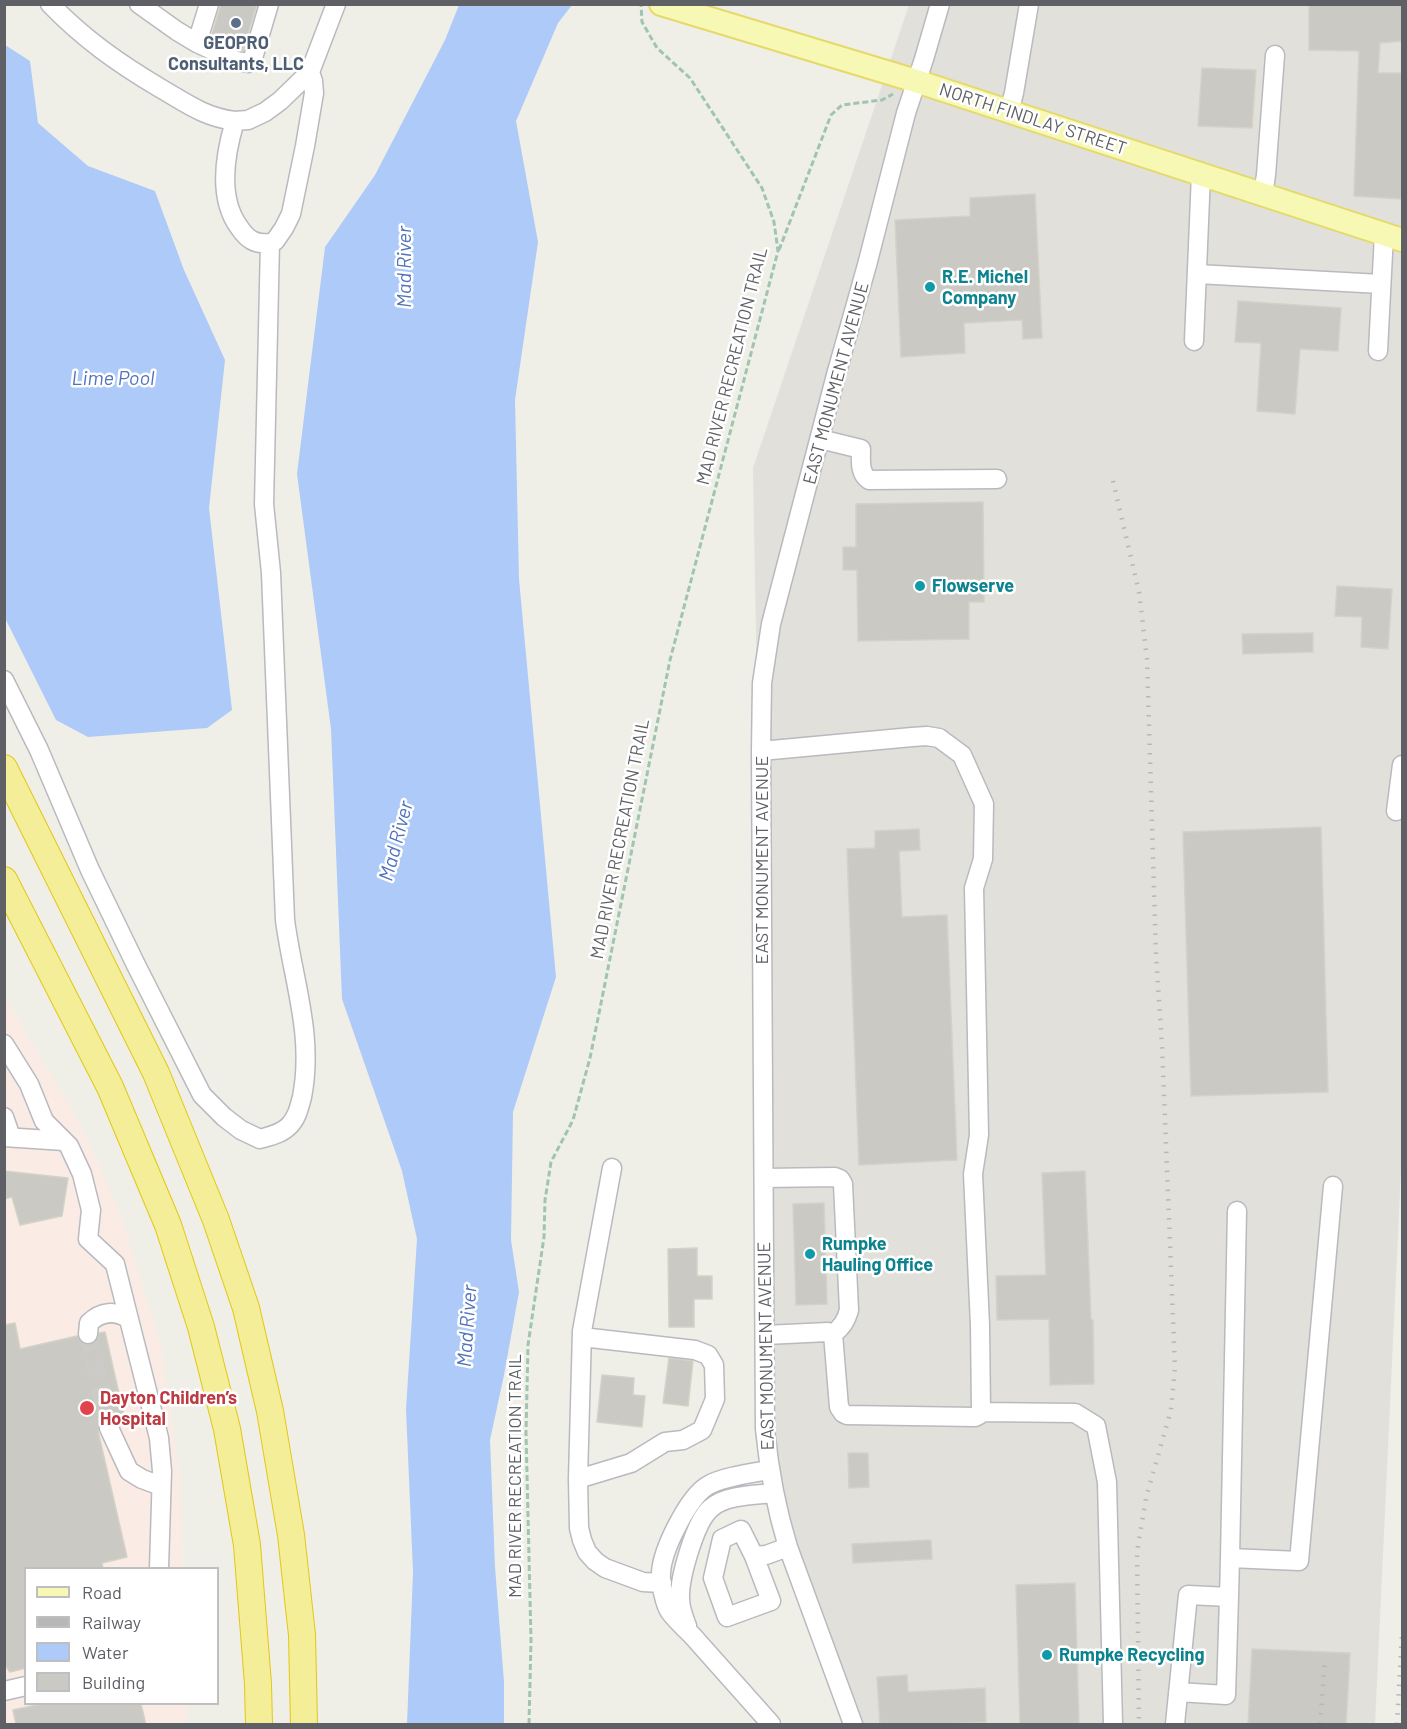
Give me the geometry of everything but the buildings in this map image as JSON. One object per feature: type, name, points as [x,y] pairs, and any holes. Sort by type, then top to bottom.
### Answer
[{"type":"highway","points":[[4,768],[156,1073],[216,1220],[246,1308],[270,1411],[291,1534],[302,1635],[304,1725]]},
{"type":"highway","points":[[4,880],[110,1087],[168,1225],[201,1327],[227,1429],[247,1545],[259,1725]]},
{"type":"main road","name":"NORTH FINDLAY STREET","points":[[661,4],[916,81],[1393,237]]},
{"type":"street","points":[[50,4],[72,27],[95,46],[139,75],[201,113],[218,119],[235,121],[248,120],[265,112],[280,101],[309,72],[336,4]]},
{"type":"street","points":[[139,4],[168,26],[197,43],[236,62],[248,63],[253,58],[269,4]]},
{"type":"street","points":[[197,43],[209,4]]},
{"type":"street","name":"EAST MONUMENT AVENUE","points":[[853,1725],[788,1547],[773,1493],[765,1429],[760,751],[762,683],[771,624],[906,113],[940,4]]},
{"type":"street","points":[[1009,111],[1029,4]]},
{"type":"street","points":[[1263,194],[1275,55]]},
{"type":"street","points":[[235,121],[226,164],[226,193],[229,208],[244,235],[253,242],[270,243],[275,241],[291,214],[314,93],[313,81],[309,72]]},
{"type":"street","points":[[1194,341],[1201,174]]},
{"type":"street","points":[[1378,351],[1382,284],[1393,237]]},
{"type":"street","points":[[4,680],[39,750],[90,870],[202,1095],[241,1130],[260,1139],[278,1134],[287,1128],[299,1111],[306,1058],[301,1001],[289,950],[285,920],[271,585],[264,504],[270,243]]},
{"type":"street","points":[[1197,274],[1382,284]]},
{"type":"street","points":[[820,439],[861,448],[862,472],[869,480],[997,479]]},
{"type":"street","points":[[760,751],[912,737],[939,738],[962,755],[984,804],[983,859],[974,888],[979,1135],[973,1174],[980,1325],[980,1415],[975,1417],[847,1415],[843,1413],[839,1407],[833,1334]]},
{"type":"street","points":[[1396,811],[1402,765]]},
{"type":"street","points":[[4,1044],[29,1084],[44,1121],[69,1146],[82,1174],[91,1210],[88,1239],[115,1264],[159,1438],[161,1486],[159,1567]]},
{"type":"street","points":[[4,1117],[8,1137],[64,1140]]},
{"type":"street","points":[[612,1168],[582,1337],[579,1528],[587,1552],[605,1568],[643,1582],[662,1582]]},
{"type":"street","points":[[764,1178],[835,1177],[843,1184],[849,1310],[847,1320],[833,1334]]},
{"type":"street","points":[[1230,1558],[1299,1561],[1333,1186]]},
{"type":"street","points":[[1178,1692],[1226,1695],[1237,1211]]},
{"type":"street","points":[[88,1334],[89,1323],[104,1313],[113,1312],[129,1319]]},
{"type":"street","points":[[765,1335],[828,1332],[833,1334]]},
{"type":"street","points":[[578,1479],[631,1463],[665,1442],[683,1440],[702,1430],[715,1399],[714,1365],[708,1355],[695,1350],[582,1337]]},
{"type":"street","points":[[981,1412],[1075,1413],[1096,1426],[1107,1482],[1113,1725]]},
{"type":"street","points":[[109,1428],[129,1471],[161,1486]]},
{"type":"street","points":[[769,1470],[729,1478],[707,1486],[688,1507],[675,1530],[665,1554],[661,1573],[664,1596],[670,1612],[771,1725]]},
{"type":"street","points":[[688,1631],[680,1602],[680,1583],[696,1530],[710,1508],[730,1498],[773,1493]]},
{"type":"street","points":[[741,1530],[754,1556],[771,1601],[727,1617],[713,1578],[722,1539],[741,1530]]},
{"type":"street","points":[[754,1556],[766,1555],[788,1547]]},
{"type":"street","points":[[1175,1725],[1188,1595],[1229,1597]]},
{"type":"street","points":[[4,1691],[24,1686]]},
{"type":"path","name":"MAD RIVER RECREATION TRAIL","points":[[529,1725],[531,1640],[526,1433],[528,1345],[544,1237],[545,1200],[551,1162],[573,1120],[590,1058],[670,660],[778,251],[774,222],[762,188],[690,78],[657,48],[642,22],[641,4]]},
{"type":"path","points":[[778,251],[831,115],[842,105],[882,100],[916,81]]},
{"type":"shaded area","points":[[909,5],[1402,5],[1402,1149],[1375,1724],[855,1724],[771,1480],[753,468]]},
{"type":"shaded area","name":"Dayton Children’s Hospital","points":[[4,996],[78,1119],[119,1210],[160,1341],[180,1475],[183,1567],[24,1567],[24,1705],[187,1705],[188,1724],[5,1724]]},
{"type":"water","name":"Mad River","points":[[459,5],[572,5],[558,23],[516,121],[538,242],[515,400],[519,579],[556,977],[513,1112],[511,1240],[519,1292],[490,1440],[495,1567],[504,1682],[504,1724],[407,1724],[413,1572],[406,1409],[417,1239],[402,1171],[342,999],[331,729],[297,474],[325,247],[375,175],[445,40]]},
{"type":"water","name":"Lime Pool","points":[[5,45],[30,61],[38,123],[88,166],[155,191],[184,270],[225,360],[209,508],[232,710],[207,728],[88,737],[56,720],[5,618]]},
{"type":"tunnel","points":[[88,1334],[109,1428]]},
{"type":"railway","points":[[1113,481],[1139,592],[1147,659],[1156,955],[1162,1045],[1175,1368],[1171,1410],[1146,1498],[1137,1552],[1139,1724]]},
{"type":"railway","points":[[1397,1724],[1402,1634]]},
{"type":"railway","points":[[1320,1724],[1325,1659]]},
{"type":"place","name":"GEOPRO Consultants, LLC","points":[[236,23]]},
{"type":"place","name":"R.E. Michel Company","points":[[930,287]]},
{"type":"place","name":"Flowserve","points":[[920,586]]},
{"type":"place","name":"Rumpke Hauling Office","points":[[810,1254]]},
{"type":"place","name":"Dayton Children’s Hospital","points":[[87,1408]]},
{"type":"place","name":"Rumpke Recycling","points":[[1047,1655]]}]
